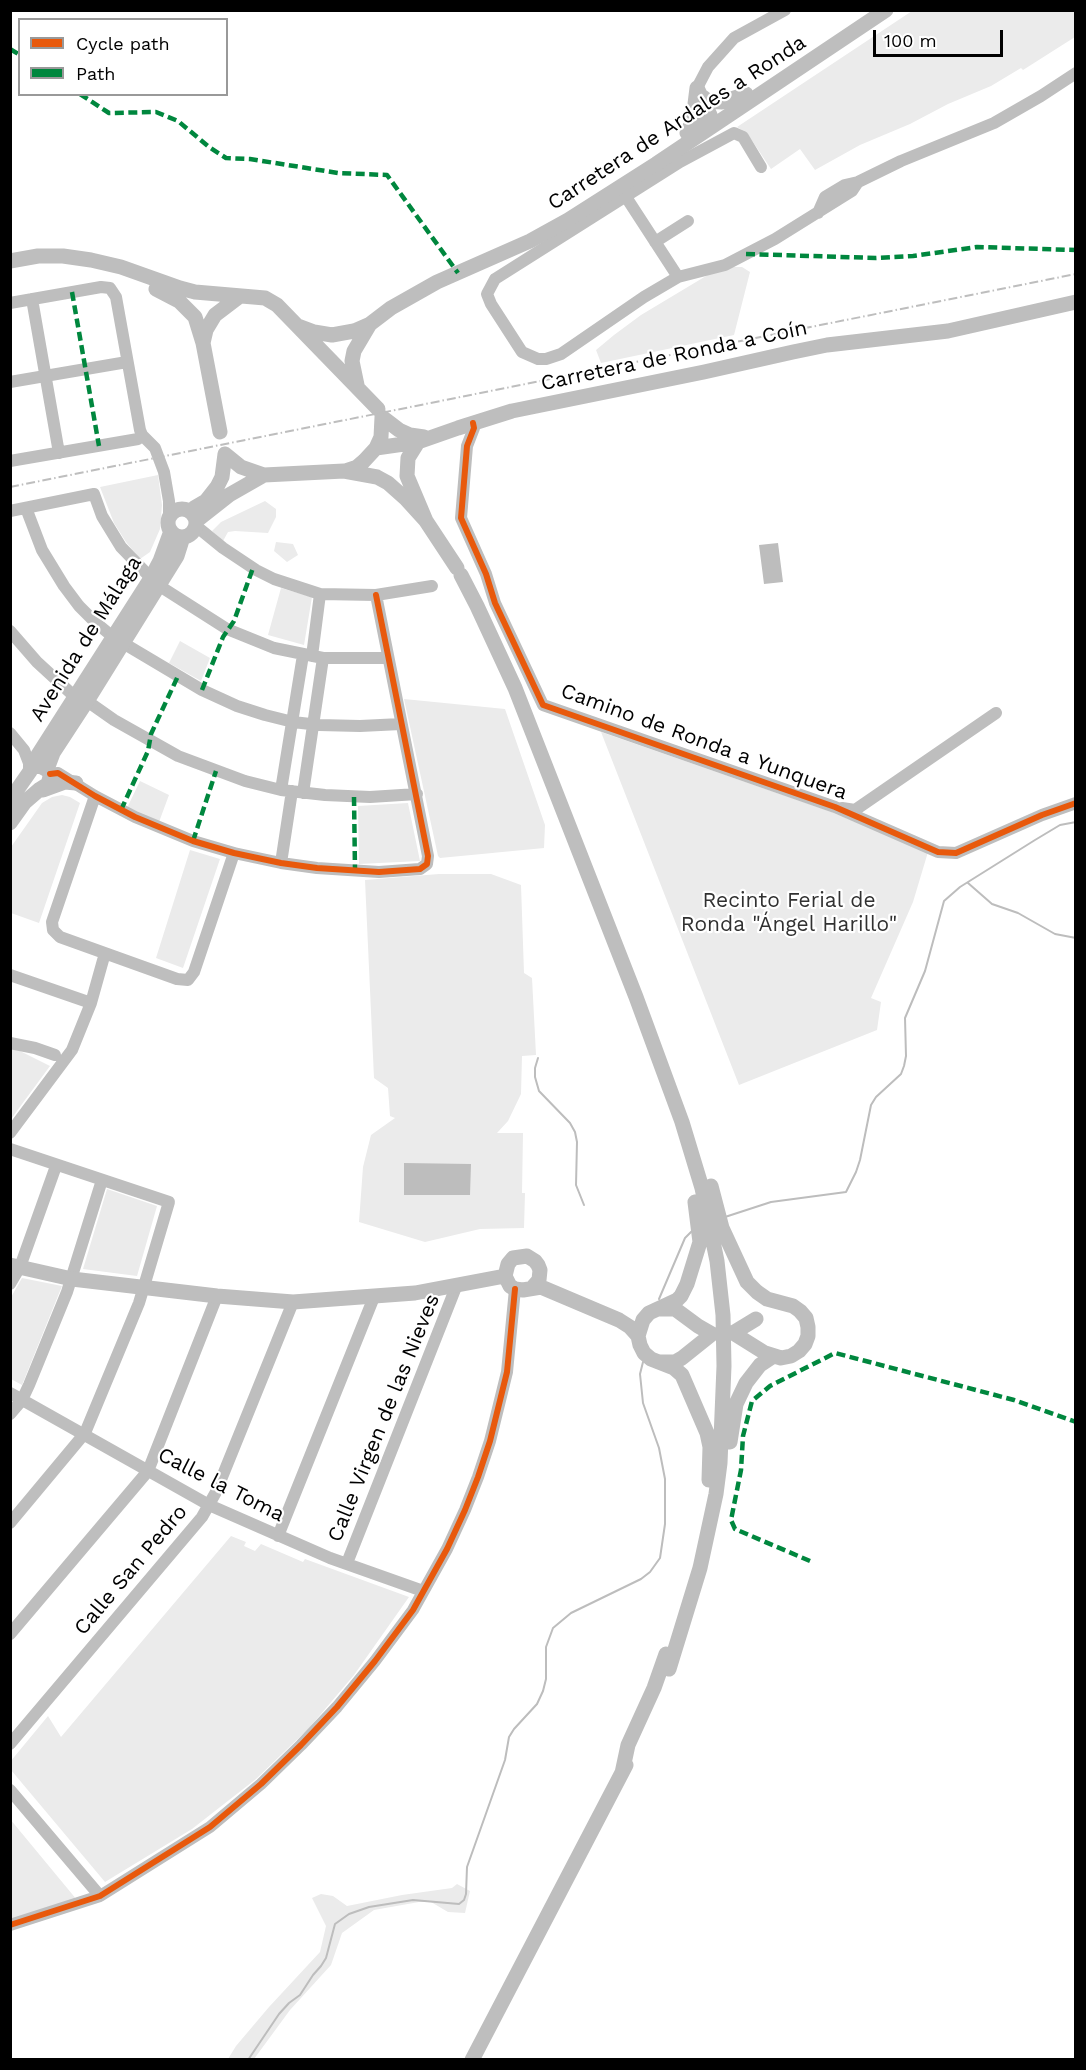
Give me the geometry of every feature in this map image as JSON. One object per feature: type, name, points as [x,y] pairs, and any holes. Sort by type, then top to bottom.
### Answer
[{"type":"main road","name":"Carretera de Ardales a Ronda","points":[[518,245],[874,10]]},
{"type":"main road","name":"Carretera de Ardales a Ronda","points":[[370,324],[413,295],[530,241],[568,220],[768,91],[886,10]]},
{"type":"main road","points":[[699,98],[700,114],[710,119],[718,118],[754,95],[768,91]]},
{"type":"main road","points":[[699,98],[722,102],[746,94]]},
{"type":"main road","points":[[687,133],[699,98]]},
{"type":"main road","points":[[656,164],[665,153],[704,127],[710,119]]},
{"type":"main road","points":[[13,261],[38,256],[63,256],[91,260],[147,275],[195,292],[265,298],[277,305],[342,374],[357,385],[380,413],[399,430],[423,440],[408,458],[406,468],[422,514]]},
{"type":"main road","points":[[13,261],[82,268],[118,276],[165,292],[179,301],[195,317],[203,343],[220,432]]},
{"type":"main road","points":[[203,343],[215,315],[240,296]]},
{"type":"main road","name":"Carretera de Ronda a Coín","points":[[374,452],[550,403],[660,382],[793,352],[933,331],[1053,299],[1076,298]]},
{"type":"main road","name":"Carretera de Ronda a Coín","points":[[933,331],[948,331],[1076,298]]},
{"type":"main road","points":[[298,326],[332,335],[354,331],[370,324]]},
{"type":"main road","points":[[357,385],[352,361],[354,351],[370,324]]},
{"type":"main road","points":[[344,471],[357,467],[374,452],[381,437],[380,413]]},
{"type":"main road","points":[[374,452],[374,461],[393,477],[422,514],[459,572],[515,688],[636,997],[682,1122],[702,1188],[717,1261],[723,1315],[722,1437],[716,1494],[700,1568],[669,1669]]},
{"type":"main road","points":[[181,519],[206,501],[217,487],[222,477],[225,454],[241,467],[264,475],[344,471],[377,477],[388,483],[422,514]]},
{"type":"main road","points":[[181,519],[264,475]]},
{"type":"main road","name":"Avenida de Málaga","points":[[10,800],[37,771],[36,758],[81,699],[154,581],[160,561],[181,519]]},
{"type":"main road","points":[[10,823],[40,789],[30,785],[37,771]]},
{"type":"main road","points":[[28,800],[53,785],[65,782],[76,783]]},
{"type":"main road","points":[[615,942],[692,1178],[700,1242],[681,1296],[653,1311],[643,1320],[638,1336]]},
{"type":"main road","points":[[636,997],[659,1037],[697,1141],[722,1228],[747,1282],[767,1299],[784,1303],[793,1306],[806,1318],[808,1336],[799,1352],[781,1358],[733,1333],[756,1319],[767,1307],[784,1303]]},
{"type":"main road","points":[[536,1282],[540,1270],[536,1261],[522,1256],[510,1261],[505,1276],[515,1289],[523,1290],[536,1282],[548,1282],[625,1315],[675,1309],[712,1334],[675,1362],[660,1362]]},
{"type":"main road","points":[[15,1266],[72,1279],[293,1302],[374,1297],[456,1287],[505,1276]]},
{"type":"main road","points":[[536,1282],[541,1287],[619,1320],[638,1336],[644,1353],[651,1359],[674,1368],[682,1375],[707,1433],[710,1447],[707,1499],[700,1544],[688,1590],[654,1688],[628,1745],[622,1773]]},
{"type":"main road","points":[[472,2060],[622,1773],[692,1620],[708,1569],[718,1521],[736,1404],[746,1383],[760,1365],[766,1352]]},
{"type":"street","points":[[699,98],[708,67],[734,38],[785,10]]},
{"type":"street","points":[[761,167],[743,136],[734,133],[680,162],[495,279],[487,294],[491,304],[522,352],[538,359],[561,354],[644,297],[678,277],[725,265],[818,213],[852,191],[858,182],[901,161],[994,123],[1076,73]]},
{"type":"street","points":[[626,197],[678,277]]},
{"type":"street","points":[[655,243],[688,221]]},
{"type":"street","points":[[485,261],[495,279]]},
{"type":"street","points":[[10,303],[101,287],[110,288],[116,297],[142,435],[155,448],[181,519],[223,548],[274,579],[320,594],[376,595],[432,585]]},
{"type":"street","points":[[32,299],[58,453]]},
{"type":"street","points":[[10,382],[127,362]]},
{"type":"street","name":"Camino de Ronda a Yunquera","points":[[473,423],[474,428],[467,446],[461,518],[486,574],[495,603],[543,705],[835,807],[938,852],[956,853],[1042,815],[1076,803]]},
{"type":"street","points":[[458,428],[467,446]]},
{"type":"street","points":[[10,461],[138,439],[142,435]]},
{"type":"street","points":[[10,511],[94,494],[102,516],[128,556],[154,581],[227,629],[274,648],[313,656],[388,658]]},
{"type":"street","points":[[26,508],[42,550],[79,606],[118,640],[215,697],[237,706],[293,722],[360,726],[401,724]]},
{"type":"street","points":[[292,791],[313,724],[313,656],[320,594]]},
{"type":"street","points":[[10,733],[24,750],[29,763],[37,771],[58,773],[95,796],[162,829],[234,853],[281,863],[379,872],[420,868],[427,864],[428,856],[376,595]]},
{"type":"street","points":[[10,631],[37,662],[81,699],[178,756],[235,778],[292,791],[362,797],[417,794]]},
{"type":"street","points":[[281,863],[292,791],[293,722],[313,656]]},
{"type":"street","points":[[835,807],[855,810],[996,713]]},
{"type":"street","points":[[95,796],[52,922],[53,930],[60,937],[177,980],[188,980],[194,972],[234,853]]},
{"type":"street","points":[[10,1133],[72,1050],[91,1003],[105,953]]},
{"type":"street","points":[[10,975],[91,1003]]},
{"type":"street","points":[[10,1043],[55,1054]]},
{"type":"street","points":[[10,1149],[169,1202],[144,1288],[85,1433],[10,1523]]},
{"type":"street","points":[[10,1284],[15,1266],[56,1166]]},
{"type":"street","points":[[10,1414],[22,1400],[72,1279],[102,1180]]},
{"type":"street","name":"Calle Virgen de las Nieves","points":[[347,1563],[456,1287]]},
{"type":"street","points":[[10,1925],[100,1896],[210,1827],[261,1784],[337,1707],[375,1661],[413,1610],[465,1510],[490,1441],[507,1372],[515,1289]]},
{"type":"street","points":[[10,1634],[148,1471],[218,1296]]},
{"type":"street","points":[[278,1536],[374,1297]]},
{"type":"street","name":"Calle San Pedro","points":[[10,1744],[202,1517],[216,1492],[293,1302]]},
{"type":"street","name":"Calle la Toma","points":[[10,1393],[209,1504],[278,1536],[423,1592]]},
{"type":"street","points":[[10,1790],[100,1896]]},
{"type":"green space","points":[[912,11],[1075,11],[1075,37],[1023,70],[1021,68],[991,86],[860,145],[815,170],[800,149],[771,169],[747,133],[737,127]]},
{"type":"green space","points":[[730,267],[742,267],[750,272],[734,335],[601,363],[596,350],[614,335],[641,315],[711,273]]},
{"type":"green space","points":[[158,475],[162,505],[160,529],[150,552],[140,559],[114,523],[100,487]]},
{"type":"green space","points":[[265,501],[276,509],[276,517],[268,533],[228,532],[223,541],[212,531],[221,522]]},
{"type":"green space","points":[[276,542],[293,544],[298,555],[287,562],[274,551]]},
{"type":"green space","points":[[281,588],[312,597],[304,645],[268,635]]},
{"type":"green space","points":[[180,641],[210,658],[201,681],[169,663]]},
{"type":"green space","points":[[404,699],[505,709],[545,825],[544,848],[440,858],[438,856]]},
{"type":"green space","name":"Recinto Ferial de Ronda \"Ángel Harillo\"","points":[[601,732],[829,811],[928,852],[913,902],[871,998],[881,1002],[877,1030],[739,1085]]},
{"type":"green space","points":[[140,781],[169,795],[159,822],[127,808]]},
{"type":"green space","points":[[62,795],[80,803],[39,923],[11,913],[11,847],[42,803],[52,797]]},
{"type":"green space","points":[[408,803],[420,861],[359,864],[358,806]]},
{"type":"green space","points":[[190,850],[220,859],[183,968],[156,958]]},
{"type":"green space","points":[[439,874],[491,874],[521,885],[524,973],[532,978],[536,1055],[522,1056],[521,1094],[508,1121],[497,1133],[523,1133],[524,1228],[480,1229],[425,1242],[359,1222],[363,1167],[371,1135],[395,1118],[390,1116],[388,1088],[374,1078],[365,880]]},
{"type":"green space","points":[[12,1047],[50,1066],[11,1119],[10,1050]]},
{"type":"green space","points":[[107,1189],[157,1206],[137,1276],[83,1269]]},
{"type":"green space","points":[[22,1278],[62,1286],[22,1385],[11,1379],[10,1299]]},
{"type":"green space","points":[[231,1536],[246,1542],[244,1546],[255,1551],[261,1544],[303,1562],[305,1559],[409,1597],[354,1675],[309,1728],[256,1779],[192,1829],[105,1882],[11,1770],[10,1762],[48,1716],[61,1737]]},
{"type":"green space","points":[[10,1819],[77,1900],[11,1924]]},
{"type":"green space","points":[[457,1884],[470,1891],[465,1913],[448,1912],[431,1902],[419,1902],[374,1910],[342,1933],[331,1965],[290,2010],[254,2059],[228,2059],[269,2007],[320,1952],[326,1926],[312,1898],[321,1894],[333,1896],[347,1906],[452,1888]]},
{"type":"shaded area","points":[[778,543],[783,582],[764,584],[759,545]]},
{"type":"shaded area","points":[[404,1163],[471,1164],[470,1195],[404,1195]]},
{"type":"waterway","points":[[725,1217],[771,1202],[846,1192],[860,1160],[871,1105],[876,1097],[901,1074],[904,1066],[905,1018],[925,971],[944,901],[960,887],[1060,825],[1076,822]]},
{"type":"waterway","points":[[968,883],[992,904],[1018,913],[1055,934],[1076,938]]},
{"type":"waterway","points":[[538,1058],[535,1077],[539,1091],[570,1123],[575,1132],[577,1142],[576,1185],[584,1205]]},
{"type":"waterway","points":[[659,1299],[685,1238],[692,1231]]},
{"type":"waterway","points":[[248,2060],[279,2014],[300,1995],[321,1966],[326,1958],[335,1924],[349,1914],[369,1907],[413,1900],[459,1904],[464,1900],[467,1867],[505,1760],[509,1737],[537,1704],[543,1691],[546,1679],[546,1647],[553,1628],[571,1613],[641,1579],[650,1572],[660,1558],[665,1524],[665,1479],[659,1448],[643,1403],[640,1374],[643,1362]]},
{"type":"railway","points":[[10,487],[1076,274]]},
{"type":"marked path","points":[[10,49],[18,54]]},
{"type":"marked path","points":[[83,96],[109,113],[156,112],[178,121],[226,158],[250,159],[338,173],[387,175],[458,273]]},
{"type":"marked path","points":[[746,254],[876,258],[913,256],[977,247],[1076,250]]},
{"type":"marked path","points":[[72,292],[99,446]]},
{"type":"marked path","points":[[202,690],[223,637],[234,621],[253,568]]},
{"type":"marked path","points":[[121,810],[148,751],[151,734],[178,676]]},
{"type":"marked path","points":[[193,841],[216,771]]},
{"type":"marked path","points":[[354,797],[355,870]]},
{"type":"marked path","points":[[810,1561],[735,1529],[731,1520],[741,1470],[743,1436],[752,1401],[770,1386],[835,1353],[1014,1400],[1076,1422]]},
{"type":"cycle path","points":[[473,423],[474,428],[467,446],[461,518],[486,574],[495,603],[543,705],[835,807],[938,852],[956,853],[1042,815],[1076,803]]},
{"type":"cycle path","points":[[50,774],[58,773],[135,817],[193,841],[234,853],[317,868],[379,872],[420,869],[427,864],[428,856],[376,595]]},
{"type":"cycle path","points":[[10,1925],[100,1896],[210,1827],[261,1784],[301,1745],[337,1707],[375,1661],[413,1610],[447,1549],[478,1477],[490,1441],[507,1372],[515,1289]]}]
